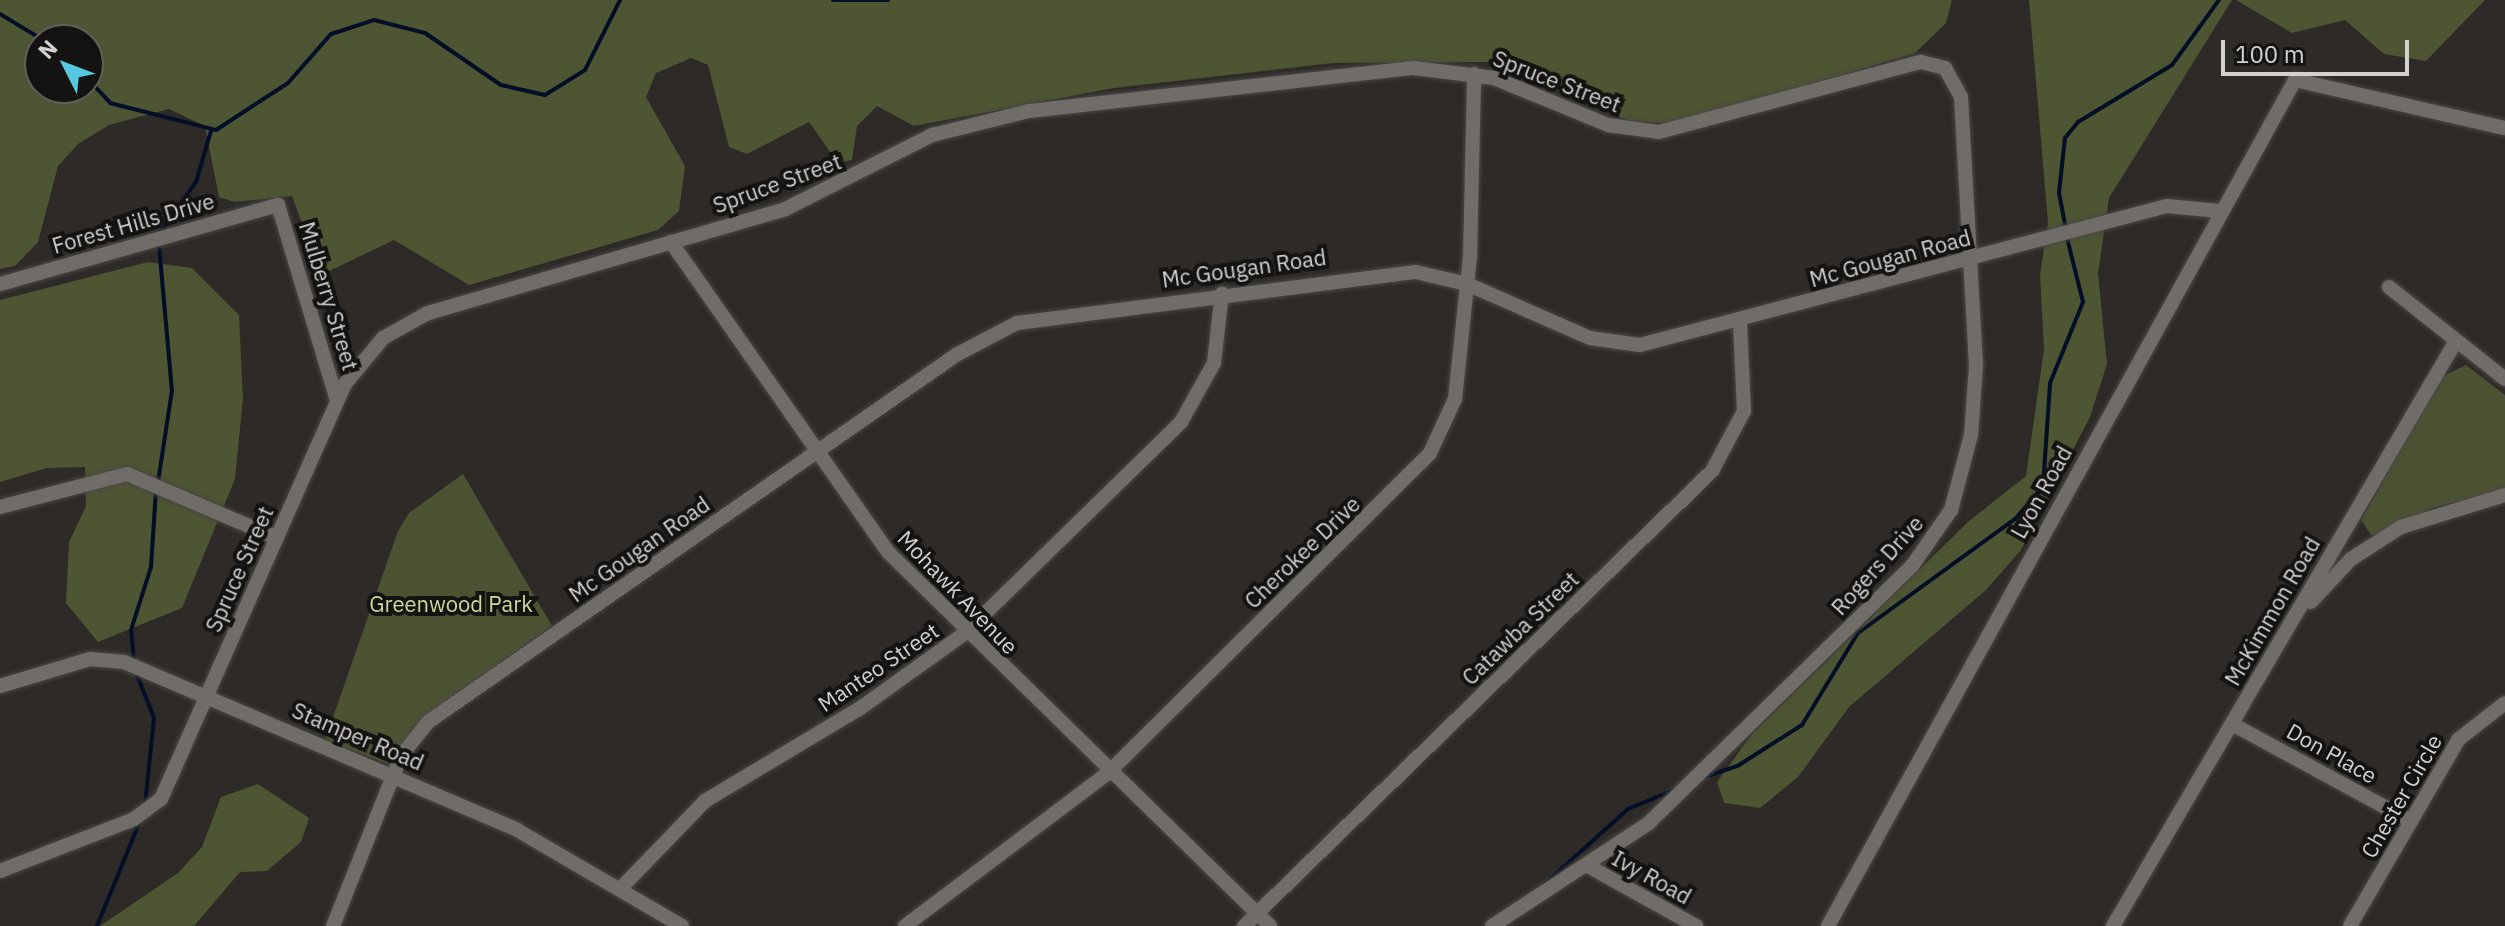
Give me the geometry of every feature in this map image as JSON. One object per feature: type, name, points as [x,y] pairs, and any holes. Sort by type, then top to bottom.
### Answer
[{"type":"street","name":"Spruce Street","points":[[0,871],[149,810],[167,790],[337,400],[365,356],[412,320],[818,197],[932,135],[1029,111],[1380,71],[1474,74],[1608,125],[1651,132],[1921,62],[1952,74]]},
{"type":"street","name":"Cherokee Drive","points":[[905,926],[1109,772],[1430,453],[1455,399],[1467,284],[1474,74]]},
{"type":"street","name":"Rogers Drive","points":[[1492,926],[1588,866],[1649,823],[1939,532],[1971,435],[1970,259],[1961,97],[1952,74]]},
{"type":"street","name":"Lyon Road","points":[[1828,926],[2219,211],[2295,80],[2505,128]]},
{"type":"street","name":"Forest Hills Drive","points":[[0,284],[278,205]]},
{"type":"street","name":"Mulberry Street","points":[[278,205],[337,400]]},
{"type":"street","name":"Mc Gougan Road","points":[[333,926],[394,774],[428,722],[977,340],[1017,323],[1391,271],[1467,284],[1590,338],[1623,345],[1740,322],[2167,206],[2219,211]]},
{"type":"street","name":"Mohawk Avenue","points":[[671,242],[888,552],[965,633],[1270,926]]},
{"type":"street","points":[[2389,287],[2505,379]]},
{"type":"street","name":"Manteo Street","points":[[622,887],[705,801],[859,709],[965,633],[1192,409],[1214,363],[1222,293]]},
{"type":"street","name":"Catawba Street","points":[[1244,926],[1259,915],[1718,465],[1744,411],[1740,322]]},
{"type":"street","name":"McKimmon Road","points":[[2113,926],[2456,341]]},
{"type":"street","points":[[0,507],[127,474],[277,538]]},
{"type":"street","points":[[2293,622],[2339,570],[2386,535],[2441,510],[2505,495]]},
{"type":"street","name":"Stamper Road","points":[[0,686],[108,658],[394,774],[622,887],[682,926]]},
{"type":"street","name":"Chester Circle","points":[[2350,926],[2459,739],[2505,703]]},
{"type":"street","name":"Don Place","points":[[2232,724],[2411,821]]},
{"type":"street","name":"Ivy Road","points":[[1588,866],[1696,926]]},
{"type":"street","name":"McKimmon Road","points":[[2122,926],[2127,904]]},
{"type":"green space","points":[[0,0],[1952,0],[1946,23],[1915,53],[1679,124],[1630,121],[1489,62],[1333,63],[1114,88],[914,126],[877,106],[857,126],[852,160],[838,163],[809,122],[747,154],[729,147],[708,65],[691,58],[656,73],[646,97],[685,166],[679,211],[658,230],[469,285],[394,240],[321,275],[292,196],[235,202],[219,197],[205,126],[169,109],[109,125],[78,144],[58,166],[38,242],[15,266],[0,269]]},
{"type":"green space","points":[[2029,0],[2232,0],[2109,198],[2098,273],[2107,364],[2090,417],[2021,550],[1986,590],[1849,707],[1798,777],[1760,808],[1724,803],[1717,782],[1752,734],[1969,521],[2026,476],[2044,349],[2040,275],[2048,222]]},
{"type":"green space","points":[[2236,0],[2485,0],[2426,61],[2384,54],[2345,20],[2292,33]]},
{"type":"green space","points":[[148,262],[192,268],[239,315],[243,399],[235,479],[182,608],[98,642],[66,603],[69,542],[86,506],[85,467],[47,468],[0,482],[0,300]]},
{"type":"green space","points":[[2466,365],[2505,395],[2505,490],[2435,507],[2372,536],[2361,520],[2443,376]]},
{"type":"green space","name":"Greenwood Park","points":[[463,474],[552,626],[424,717],[388,764],[325,740],[398,531],[409,513]]},
{"type":"green space","points":[[258,784],[309,818],[301,842],[267,871],[240,872],[194,926],[100,926],[178,873],[202,847],[221,797]]},
{"type":"waterway","points":[[104,96],[110,103],[216,130],[288,83],[331,34],[374,20],[425,33],[501,85],[545,95],[585,70],[620,0]]},
{"type":"waterway","points":[[833,0],[888,0]]},
{"type":"waterway","points":[[2066,229],[2059,193],[2065,138],[2078,122],[2172,65],[2219,0]]},
{"type":"waterway","points":[[0,14],[24,29]]},
{"type":"waterway","points":[[158,236],[196,182],[211,131]]},
{"type":"waterway","points":[[1705,777],[1739,765],[1802,725],[1858,633],[2016,518],[2043,487],[2050,383],[2083,302],[2067,238]]},
{"type":"waterway","points":[[158,482],[172,391],[159,244]]},
{"type":"waterway","points":[[134,662],[131,630],[151,567],[156,490]]},
{"type":"waterway","points":[[135,670],[154,718],[145,805]]},
{"type":"waterway","points":[[1540,888],[1628,809],[1679,788]]},
{"type":"waterway","points":[[97,926],[140,821]]}]
